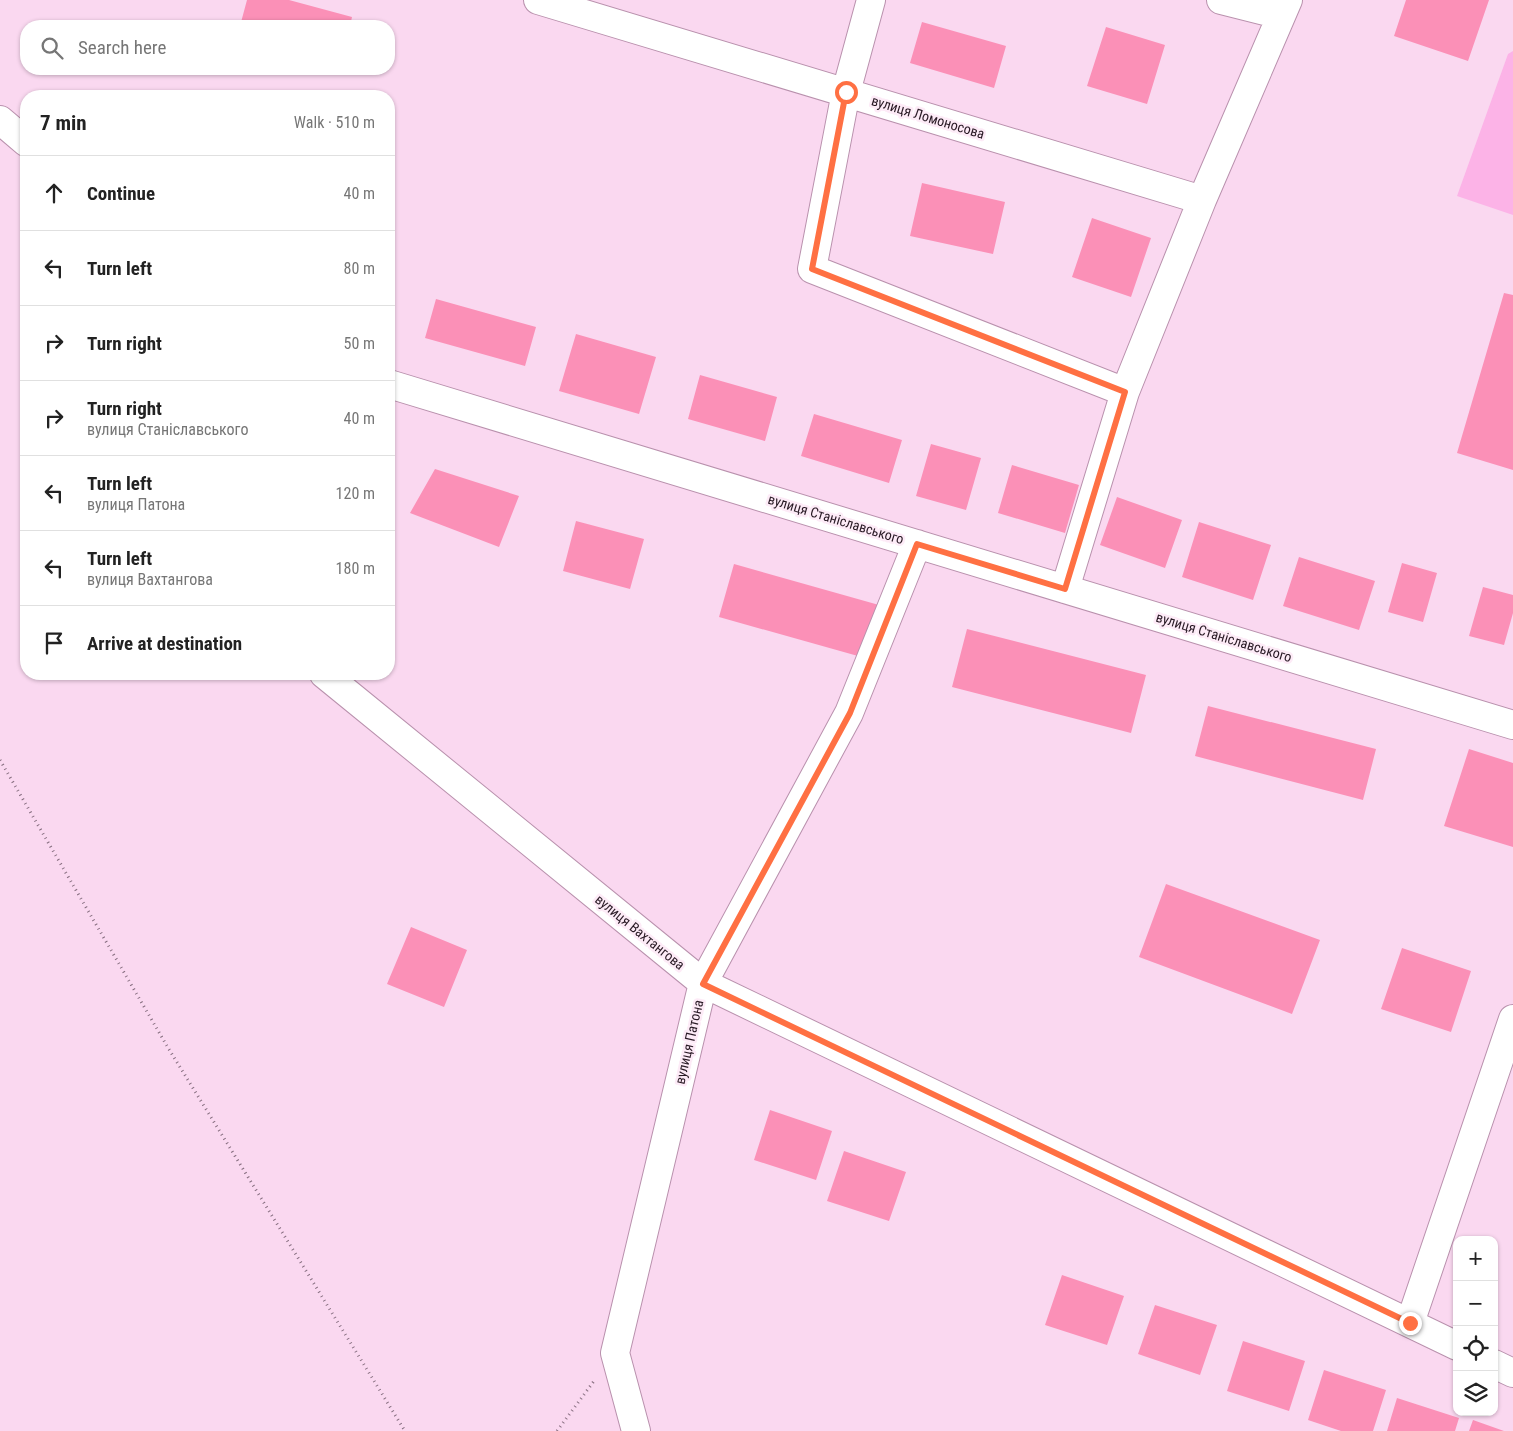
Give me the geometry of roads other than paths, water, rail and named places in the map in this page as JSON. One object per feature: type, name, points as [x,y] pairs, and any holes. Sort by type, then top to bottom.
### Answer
[{"type":"street","name":"вулиця Ломоносова","points":[[538,0],[1202,200]]},
{"type":"street","points":[[871,0],[846,92],[812,269],[1125,392]]},
{"type":"street","points":[[1065,589],[1125,392],[1202,200],[1284,8],[1221,0]]},
{"type":"street","points":[[0,120],[20,137]]},
{"type":"street","name":"вулиця Станіславського","points":[[395,386],[1513,725]]},
{"type":"street","name":"вулиця Патона","points":[[636,1431],[615,1354],[703,984],[850,713],[917,544]]},
{"type":"street","name":"вулиця Вахтангова","points":[[331,680],[703,984],[1453,1344]]},
{"type":"street","points":[[1410,1323],[1513,1019]]},
{"type":"street","points":[[1498,1366],[1513,1373]]}]
